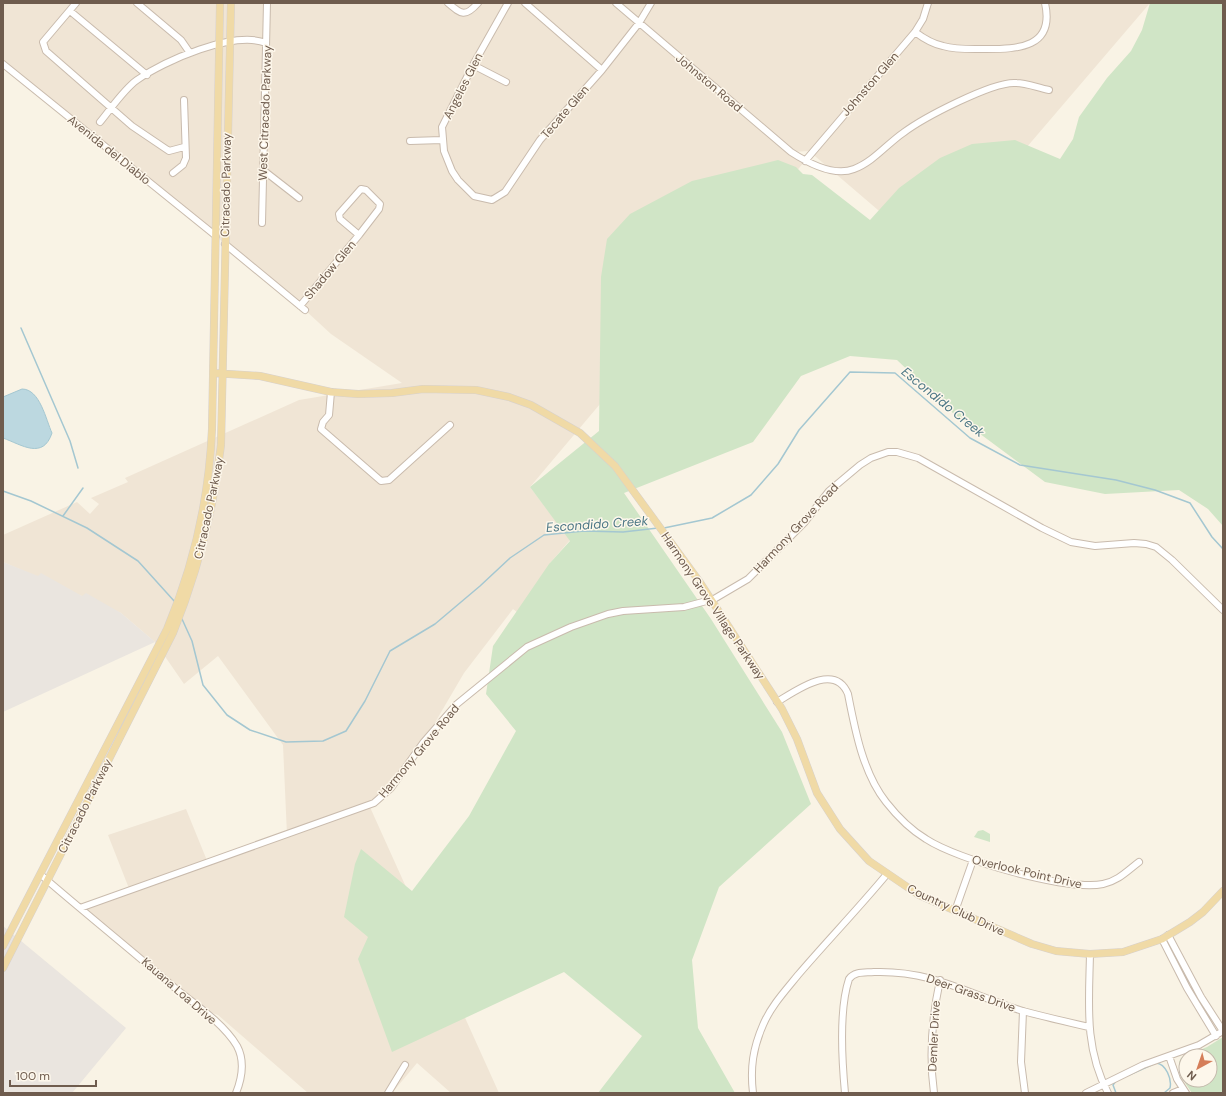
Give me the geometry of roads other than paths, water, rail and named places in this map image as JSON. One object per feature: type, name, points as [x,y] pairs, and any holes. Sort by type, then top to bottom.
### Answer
[{"type":"main road","name":"Citracado Parkway","points":[[196,555],[209,474],[212,429],[220,3]]},
{"type":"main road","name":"Citracado Parkway","points":[[3,968],[48,881],[170,631],[181,593],[196,555],[218,472],[221,445],[223,373],[231,3]]},
{"type":"main road","points":[[216,214],[220,219],[220,239],[225,244]]},
{"type":"main road","name":"Harmony Grove Village Parkway","points":[[213,373],[260,376],[331,392],[358,394],[392,393],[423,389],[476,390],[509,397],[532,405],[580,433],[600,450],[615,466],[699,581],[777,702],[792,728],[812,782],[828,811],[855,847],[887,874]]},
{"type":"main road","name":"Citracado Parkway","points":[[3,946],[170,631]]},
{"type":"main road","name":"Country Club Drive","points":[[887,874],[919,895],[1032,944],[1056,951],[1090,954],[1123,952],[1165,937],[1203,912],[1223,891]]},
{"type":"street","points":[[76,3],[43,42],[44,47],[111,108],[146,136],[169,150],[184,148]]},
{"type":"street","points":[[137,3],[181,40],[190,53]]},
{"type":"street","name":"West Citracado Parkway","points":[[262,223],[267,3]]},
{"type":"street","points":[[448,3],[458,12],[464,14],[470,11],[478,3]]},
{"type":"street","name":"Angeles Glen","points":[[492,200],[474,196],[458,180],[447,162],[442,140],[442,127],[473,65],[508,3]]},
{"type":"street","points":[[525,3],[602,70]]},
{"type":"street","name":"Johnston Road","points":[[616,3],[764,129],[804,161]]},
{"type":"street","name":"Tecate Glen","points":[[492,200],[505,192],[540,140],[602,70],[640,23],[651,3]]},
{"type":"street","name":"Johnston Glen","points":[[804,161],[915,32],[924,19],[928,3]]},
{"type":"street","points":[[915,32],[942,46],[961,49],[1016,49],[1029,45],[1040,36],[1046,26],[1048,14],[1045,3]]},
{"type":"street","points":[[70,10],[147,75]]},
{"type":"street","points":[[100,122],[136,81],[190,53],[230,41],[257,39],[266,43]]},
{"type":"street","name":"Avenida del Diablo","points":[[3,64],[216,236]]},
{"type":"street","points":[[473,65],[506,82]]},
{"type":"street","points":[[804,161],[814,165],[838,170],[854,169],[874,157],[904,132],[944,108],[1000,84],[1016,82],[1049,90]]},
{"type":"street","points":[[173,173],[185,161],[184,100]]},
{"type":"street","points":[[410,141],[442,140]]},
{"type":"street","points":[[263,170],[299,198]]},
{"type":"street","name":"Shadow Glen","points":[[300,306],[359,235],[379,209],[380,204],[366,190],[361,189],[339,214],[340,219],[359,235]]},
{"type":"street","points":[[225,244],[306,310]]},
{"type":"street","points":[[331,392],[329,415],[323,422],[321,429],[380,481],[384,482],[389,480],[450,425]]},
{"type":"street","name":"Harmony Grove Road","points":[[80,908],[374,803],[391,788],[423,743],[458,704],[512,658],[544,638],[598,617],[623,611],[684,608],[711,600],[748,579],[804,523],[829,490],[871,458],[888,452],[897,452],[918,458],[1042,528],[1072,542],[1100,546],[1134,543],[1156,547],[1172,560],[1223,610]]},
{"type":"street","name":"Overlook Point Drive","points":[[777,702],[821,679],[832,679],[840,682],[848,694],[857,732],[872,780],[885,801],[908,826],[925,839],[945,850],[973,860],[1059,882],[1088,886],[1104,884],[1118,879],[1138,862]]},
{"type":"street","points":[[955,911],[973,860]]},
{"type":"street","points":[[41,874],[80,908]]},
{"type":"street","points":[[753,1093],[751,1071],[756,1045],[763,1024],[775,1004],[824,945],[860,907],[887,874]]},
{"type":"street","name":"Kauana Loa Drive","points":[[80,908],[202,1010],[228,1035],[237,1046],[242,1067],[236,1093]]},
{"type":"street","points":[[1086,1093],[1102,1083],[1152,1062],[1199,1045],[1223,1031],[1165,937]]},
{"type":"street","points":[[1165,937],[1190,994],[1216,1036]]},
{"type":"street","points":[[1090,954],[1089,1027],[1093,1059],[1102,1083],[1108,1093]]},
{"type":"street","name":"Deer Grass Drive","points":[[845,1093],[843,1036],[846,988],[850,977],[857,973],[895,972],[940,980],[1022,1011],[1089,1027]]},
{"type":"street","name":"Demler Drive","points":[[934,1093],[932,1072],[932,1037],[934,1009],[940,980]]},
{"type":"street","points":[[1022,1011],[1021,1062],[1025,1093]]},
{"type":"street","points":[[1169,1056],[1184,1091],[1173,1093]]},
{"type":"street","points":[[388,1093],[405,1065]]},
{"type":"water","points":[[22,389],[28,390],[38,399],[52,433],[48,441],[43,446],[38,448],[24,447],[3,438],[3,397]]},
{"type":"waterway","points":[[21,328],[70,441],[78,468]]},
{"type":"waterway","name":"Escondido Creek","points":[[664,528],[712,518],[751,495],[778,464],[799,430],[850,372],[895,373],[970,438],[1020,465],[1116,480],[1155,490],[1190,503],[1212,537],[1223,549]]},
{"type":"waterway","points":[[63,516],[83,488]]},
{"type":"waterway","name":"Escondido Creek","points":[[3,491],[31,501],[87,528],[138,561],[175,602]]},
{"type":"waterway","name":"Escondido Creek","points":[[182,619],[192,641],[203,685],[227,715],[250,730],[286,742],[323,741],[346,731],[365,701],[390,651],[435,624],[480,586],[510,558],[544,535],[584,531],[623,532],[658,528]]},
{"type":"waterway","points":[[1129,1075],[1156,1063],[1160,1064],[1168,1072],[1170,1080],[1170,1088],[1164,1093]]},
{"type":"waterway","points":[[1116,1081],[1113,1085],[1116,1093]]}]
